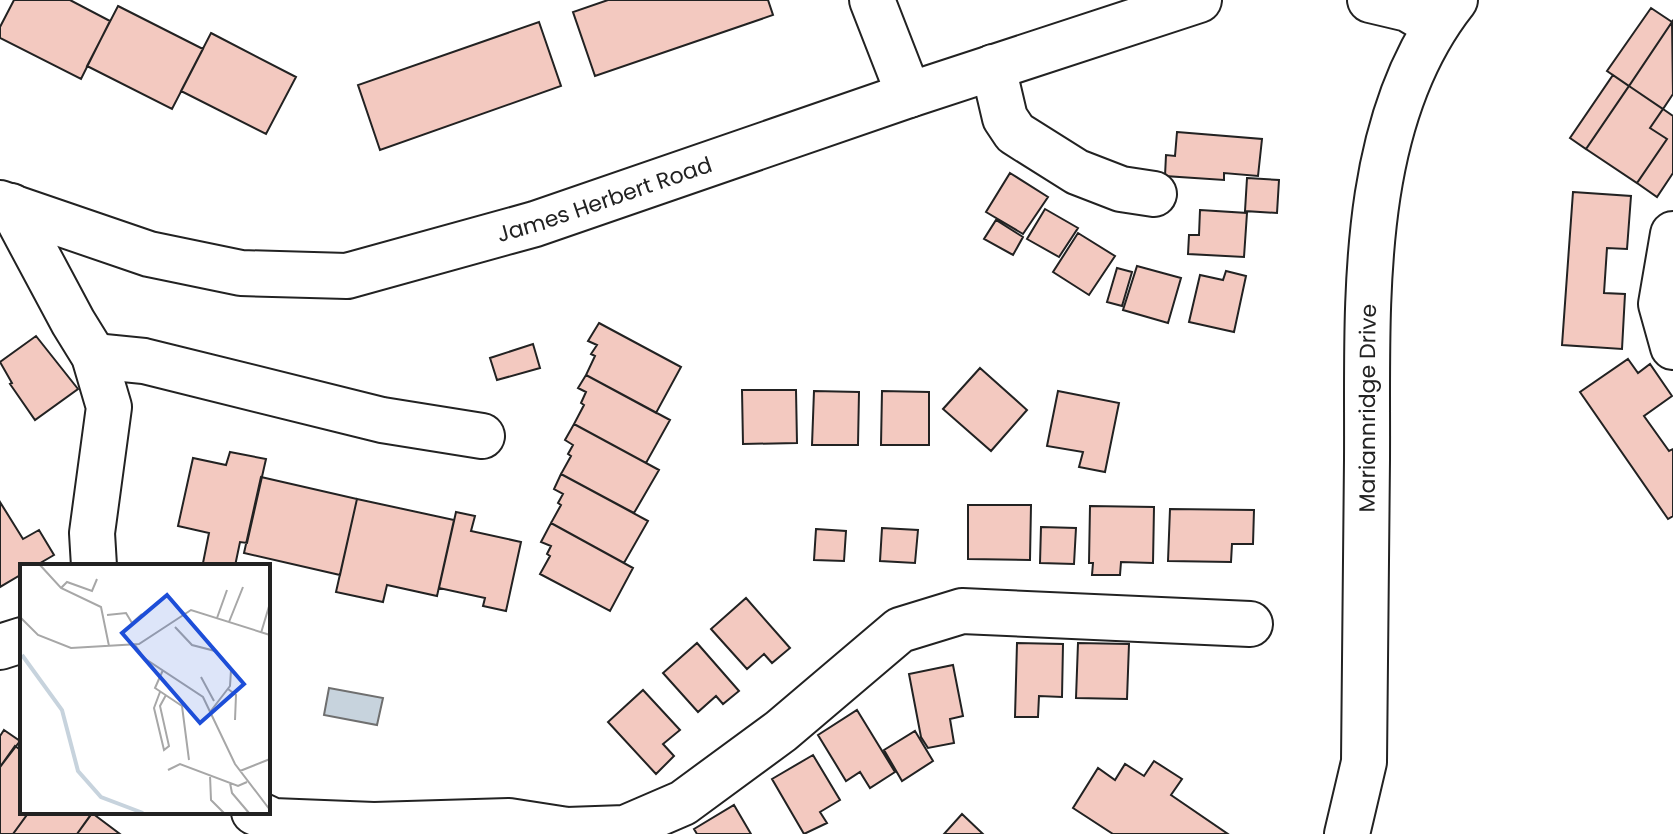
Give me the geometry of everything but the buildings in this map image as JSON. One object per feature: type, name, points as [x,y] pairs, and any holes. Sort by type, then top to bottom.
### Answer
[{"type":"street","points":[[872,0],[909,95]]},
{"type":"street","name":"James Herbert Road","points":[[5,204],[149,254],[241,273],[347,276],[535,224],[909,95],[1199,0]]},
{"type":"street","points":[[1370,0],[1408,9],[1445,12]]},
{"type":"street","name":"Mariannridge Drive","points":[[1347,834],[1364,762],[1369,275],[1387,143],[1406,82],[1445,12]]},
{"type":"street","points":[[993,67],[1005,118],[1015,133],[1077,172],[1121,189],[1154,194]]},
{"type":"street","points":[[5,204],[94,356],[109,407],[92,533],[94,564]]},
{"type":"street","points":[[1673,234],[1661,304],[1673,347]]},
{"type":"street","points":[[94,356],[144,361],[382,420],[482,436]]},
{"type":"street","points":[[258,814],[273,821],[359,825],[509,821],[567,830],[625,828],[683,803],[781,731],[900,630],[962,611],[1250,624]]},
{"type":"street","points":[[0,647],[20,641]]},
{"type":"shaded area","points":[[329,688],[383,698],[377,725],[324,715]]}]
